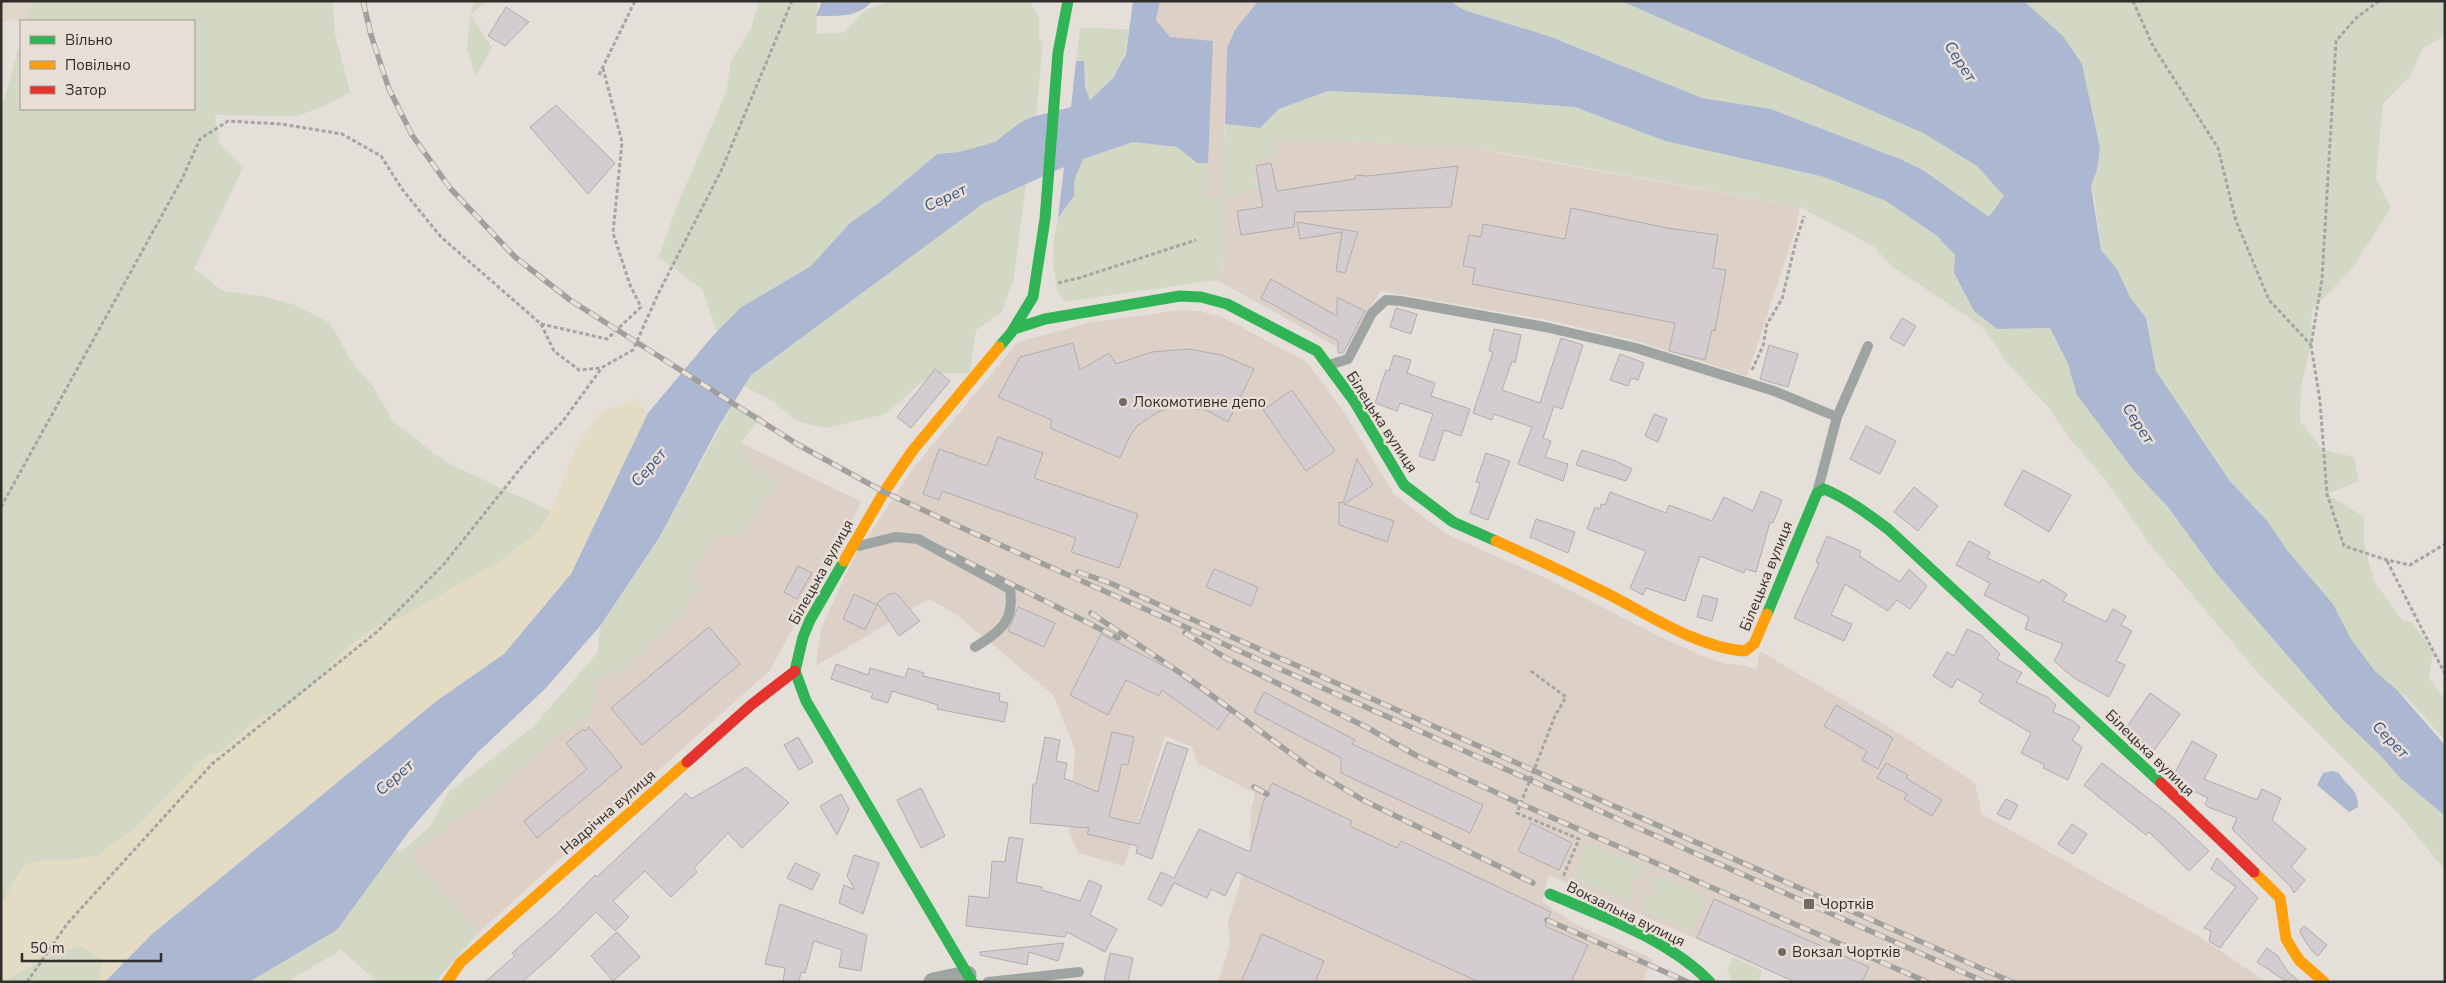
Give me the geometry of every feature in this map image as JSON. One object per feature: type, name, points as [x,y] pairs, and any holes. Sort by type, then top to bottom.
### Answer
[{"type":"street","name":"Білецька вулиця","points":[[796,671],[803,637],[819,603],[884,492],[913,450],[1014,329],[1028,308],[1038,273],[1045,219],[1058,53],[1068,1]]},
{"type":"street","name":"Білецька вулиця","points":[[1014,329],[1045,319],[1180,296],[1201,297],[1227,304],[1316,351],[1354,401],[1404,485],[1453,522],[1554,566],[1662,622],[1728,650],[1745,651],[1754,644],[1816,493],[1824,489],[1835,493],[1857,505],[1888,530],[2072,698],[2262,880],[2280,898],[2286,939],[2299,960],[2324,982]]},
{"type":"street","points":[[796,671],[806,701],[969,978],[933,982]]},
{"type":"street","name":"Надрічна вулиця","points":[[447,982],[460,963],[750,705],[796,671]]},
{"type":"street","name":"Вокзальна вулиця","points":[[1552,895],[1639,935],[1686,960],[1710,982]]},
{"type":"lane","points":[[1327,366],[1348,358],[1372,313],[1386,300],[1456,309],[1636,348],[1774,391],[1838,417]]},
{"type":"lane","points":[[1816,493],[1838,417],[1868,346]]},
{"type":"lane","points":[[849,550],[883,538],[918,539],[1010,589],[1012,602],[1005,624],[1001,630],[975,647]]},
{"type":"lane","points":[[988,982],[1080,972]]},
{"type":"path","points":[[599,75],[635,1]]},
{"type":"path","points":[[1,507],[182,179],[200,139],[228,121],[281,124],[342,134],[381,156],[402,189],[441,237],[541,324],[554,351],[560,356],[579,370],[601,368],[633,350],[658,294],[721,171],[792,1]]},
{"type":"path","points":[[2133,1],[2153,46],[2218,148],[2236,221],[2269,300],[2311,346]]},
{"type":"path","points":[[2379,1],[2356,18],[2336,40],[2322,278],[2311,346],[2320,401],[2327,494],[2344,546],[2387,560],[2410,565],[2445,544]]},
{"type":"path","points":[[541,324],[606,339],[640,307],[630,286],[613,233],[622,142],[603,68]]},
{"type":"path","points":[[1747,383],[1763,346],[1767,324],[1782,299],[1804,216]]},
{"type":"path","points":[[1035,287],[1080,278],[1196,240]]},
{"type":"path","points":[[27,982],[67,924],[212,764],[378,631],[444,564],[532,454],[563,421],[601,368]]},
{"type":"path","points":[[2387,560],[2445,674]]},
{"type":"path","points":[[1531,671],[1566,697],[1553,723],[1517,813],[1578,839],[1552,895]]},
{"type":"shaded area","points":[[1,1],[32,1],[27,19],[1,22]]},
{"type":"shaded area","points":[[1160,1],[1258,1],[1227,48],[1222,198],[1207,198],[1170,37],[1156,20]]},
{"type":"shaded area","points":[[1275,139],[1464,147],[1800,207],[1797,225],[1747,376],[1637,341],[1547,320],[1381,291],[1368,311],[1350,349],[1339,348],[1217,280],[1223,266],[1225,227],[1221,210],[1226,197],[1257,188],[1253,161],[1277,157]]},
{"type":"shaded area","points":[[1181,310],[1199,311],[1222,317],[1307,362],[1342,409],[1394,494],[1446,534],[1548,579],[1656,635],[1705,657],[1726,664],[1744,665],[1756,670],[1760,651],[1902,735],[1975,783],[1982,814],[2200,937],[2266,982],[1795,982],[1549,875],[1542,901],[1573,923],[1653,959],[1642,982],[1218,982],[1230,945],[1228,921],[1250,852],[1251,810],[1255,793],[1197,763],[1192,747],[1165,736],[1124,866],[1078,853],[1069,832],[1075,750],[1053,695],[957,615],[929,599],[816,666],[821,629],[853,559],[915,466],[1018,342],[1092,322]]},
{"type":"shaded area","points":[[741,443],[862,502],[770,670],[478,933],[410,856],[496,792],[556,736],[590,715],[598,680],[630,665],[670,624],[684,614],[691,598],[690,578],[715,537],[777,481],[752,468]]},
{"type":"green space","points":[[32,1],[333,1],[335,34],[350,92],[331,103],[298,116],[215,115],[220,145],[243,168],[194,269],[223,291],[263,296],[295,305],[330,323],[352,362],[374,388],[393,422],[447,463],[551,511],[539,531],[502,560],[398,619],[378,625],[345,649],[312,687],[285,707],[257,719],[221,752],[204,757],[140,824],[97,857],[61,861],[52,860],[1,905],[1,111],[20,43],[20,110],[195,110],[195,20],[26,20]]},
{"type":"green space","points":[[475,1],[488,1],[470,15]]},
{"type":"green space","points":[[759,1],[817,1],[817,34],[845,32],[866,9],[893,1],[1030,1],[1039,18],[1039,40],[1043,42],[1036,117],[1018,124],[995,142],[959,152],[937,154],[880,202],[850,223],[811,266],[740,308],[717,332],[702,289],[659,257],[676,208],[726,92],[731,61],[751,28]]},
{"type":"green space","points":[[1450,1],[1621,1],[1923,133],[1977,166],[2005,196],[1989,218],[1923,170],[1900,159],[1771,109],[1702,98],[1551,37],[1464,10]]},
{"type":"green space","points":[[2024,1],[2445,1],[2445,36],[2423,48],[2410,76],[2383,104],[2376,178],[2391,208],[2351,270],[2312,310],[2311,345],[2301,386],[2300,421],[2322,449],[2354,457],[2359,481],[2327,494],[2364,517],[2364,543],[2374,581],[2403,621],[2412,622],[2433,652],[2429,678],[2445,699],[2445,740],[2410,701],[2375,671],[2351,639],[2333,604],[2287,550],[2268,522],[2230,481],[2197,430],[2175,402],[2156,371],[2146,318],[2130,297],[2117,269],[2101,250],[2094,194],[2091,186],[2097,170],[2100,148],[2082,64]]},
{"type":"green space","points":[[470,15],[492,47],[476,77],[467,49]]},
{"type":"green space","points":[[1080,28],[1129,29],[1125,52],[1118,69],[1107,84],[1090,100],[1085,87],[1084,62],[1076,61]]},
{"type":"green space","points":[[1328,91],[1416,95],[1575,107],[1665,141],[1824,177],[1887,201],[1937,236],[1955,255],[1954,273],[1974,311],[1997,329],[2050,328],[2068,364],[2077,395],[2134,471],[2168,507],[2216,573],[2343,720],[2380,755],[2401,779],[2445,816],[2445,870],[2399,814],[2258,673],[2148,542],[2108,483],[2072,441],[2047,406],[2008,364],[1983,327],[1893,267],[1873,246],[1800,207],[1464,147],[1275,139],[1278,157],[1253,161],[1257,188],[1226,198],[1223,210],[1225,249],[1217,280],[1065,302],[1058,293],[1053,266],[1054,237],[1058,218],[1074,196],[1074,181],[1083,159],[1133,142],[1177,147],[1197,163],[1208,163],[1207,197],[1221,198],[1225,124],[1260,128],[1279,109]]},
{"type":"green space","points":[[1026,184],[1014,278],[1002,312],[976,330],[970,373],[944,373],[924,380],[886,414],[826,428],[796,421],[772,401],[744,386],[751,375],[984,203]]},
{"type":"green space","points":[[734,402],[762,416],[741,443],[752,468],[777,481],[742,535],[715,537],[690,578],[702,588],[691,598],[684,614],[670,625],[630,665],[598,680],[591,715],[556,736],[496,792],[410,856],[478,933],[435,982],[378,982],[341,950],[287,982],[249,982],[337,930],[395,850],[401,852],[430,826],[449,792],[533,727],[598,652],[600,626],[659,538]]},
{"type":"green space","points":[[1589,842],[1645,867],[1639,880],[1635,879],[1631,889],[1635,891],[1629,903],[1573,878]]},
{"type":"green space","points":[[1654,874],[1708,897],[1692,932],[1639,908],[1644,897],[1649,899],[1654,889],[1648,886]]},
{"type":"green space","points":[[80,945],[102,959],[99,982],[2,982],[43,959]]},
{"type":"green space","points":[[1733,957],[1763,971],[1758,982],[1733,982],[1727,970]]},
{"type":"sand","points":[[636,399],[648,413],[571,574],[504,654],[438,700],[151,935],[105,982],[99,982],[102,959],[80,945],[43,959],[1,982],[1,905],[23,866],[41,860],[61,861],[97,856],[140,824],[204,757],[221,752],[257,719],[285,707],[312,687],[345,649],[378,625],[398,619],[502,560],[539,531],[551,511],[577,444],[603,411]]},
{"type":"water","points":[[822,1],[872,1],[867,7],[854,13],[839,16],[816,16]]},
{"type":"water","name":"Серет","points":[[1133,1],[1160,1],[1156,20],[1170,37],[1213,41],[1208,163],[1197,163],[1177,147],[1133,142],[1083,159],[1074,181],[1074,196],[1058,218],[1064,167],[984,203],[751,375],[719,426],[659,538],[600,626],[546,688],[476,754],[410,830],[337,930],[249,982],[105,982],[151,935],[438,700],[504,654],[571,574],[648,413],[711,338],[740,308],[811,266],[850,223],[880,202],[937,154],[959,152],[995,142],[1018,124],[1032,117],[1071,107],[1076,61],[1084,61],[1085,87],[1090,100],[1113,78],[1126,54]]},
{"type":"water","name":"Серет","points":[[1258,1],[1450,1],[1464,10],[1551,37],[1702,98],[1771,109],[1900,159],[1923,170],[1989,217],[2004,196],[1977,166],[1923,133],[1621,1],[2024,1],[2063,36],[2082,64],[2100,148],[2097,170],[2091,186],[2101,250],[2117,269],[2130,297],[2146,318],[2156,371],[2230,481],[2268,522],[2287,550],[2333,604],[2351,639],[2375,671],[2397,690],[2445,745],[2445,816],[2401,779],[2380,755],[2343,720],[2216,573],[2168,507],[2134,471],[2077,395],[2068,364],[2050,328],[1997,329],[1974,311],[1954,273],[1955,255],[1937,236],[1886,201],[1824,177],[1665,141],[1575,107],[1416,95],[1328,91],[1279,109],[1260,128],[1225,124],[1227,48],[1235,30]]},
{"type":"water","points":[[2332,771],[2339,773],[2354,792],[2358,801],[2358,807],[2349,812],[2317,785],[2323,773]]},
{"type":"building","points":[[506,7],[529,22],[505,46],[488,36]]},
{"type":"building","points":[[556,105],[615,163],[588,194],[530,127]]},
{"type":"building","points":[[1271,163],[1277,191],[1355,179],[1356,175],[1367,176],[1458,166],[1451,207],[1295,212],[1294,227],[1241,235],[1237,211],[1263,207],[1256,166]]},
{"type":"building","points":[[1571,208],[1667,228],[1718,235],[1713,268],[1726,270],[1715,331],[1712,330],[1705,360],[1669,351],[1675,323],[1472,284],[1475,268],[1463,266],[1469,235],[1481,237],[1483,224],[1565,239]]},
{"type":"building","points":[[1297,222],[1358,232],[1345,273],[1336,271],[1342,232],[1300,239]]},
{"type":"building","points":[[1271,279],[1337,316],[1337,297],[1365,311],[1343,353],[1338,353],[1338,341],[1261,298]]},
{"type":"building","points":[[1396,308],[1417,314],[1411,334],[1390,327]]},
{"type":"building","points":[[1902,318],[1916,326],[1904,346],[1890,338]]},
{"type":"building","points":[[1494,329],[1521,335],[1515,363],[1512,361],[1502,390],[1540,403],[1561,338],[1583,345],[1562,409],[1554,406],[1543,438],[1551,441],[1545,457],[1568,464],[1563,481],[1518,464],[1532,427],[1494,414],[1492,420],[1473,413],[1493,352],[1489,351]]},
{"type":"building","name":"Локомотивне депо","points":[[1073,343],[1080,370],[1109,353],[1116,364],[1152,352],[1188,349],[1222,355],[1254,369],[1228,422],[1206,410],[1181,407],[1169,408],[1158,412],[1137,426],[1120,458],[1050,428],[1052,420],[998,397],[1020,357]]},
{"type":"building","points":[[1769,345],[1798,354],[1788,387],[1760,379]]},
{"type":"building","points":[[1620,354],[1644,363],[1638,380],[1631,378],[1628,386],[1610,380]]},
{"type":"building","points":[[1394,355],[1411,360],[1407,373],[1435,383],[1431,396],[1470,409],[1461,436],[1444,430],[1434,461],[1419,456],[1433,414],[1400,403],[1397,411],[1375,403],[1386,370],[1389,371]]},
{"type":"building","points":[[935,369],[950,381],[911,428],[897,417]]},
{"type":"building","points":[[1292,390],[1335,451],[1306,471],[1263,410]]},
{"type":"building","points":[[1654,414],[1667,419],[1658,442],[1645,436]]},
{"type":"building","points":[[1866,426],[1896,441],[1880,474],[1850,459]]},
{"type":"building","points":[[998,437],[1043,453],[1034,478],[1138,514],[1119,568],[1071,552],[1076,538],[942,491],[939,500],[923,494],[939,449],[987,466]]},
{"type":"building","points":[[1582,450],[1616,461],[1632,469],[1626,481],[1576,465]]},
{"type":"building","points":[[1486,453],[1510,461],[1488,520],[1470,513],[1480,483],[1476,482]]},
{"type":"building","points":[[1357,459],[1373,485],[1344,504],[1394,521],[1387,542],[1339,525],[1339,502],[1343,503]]},
{"type":"building","points":[[2023,470],[2071,495],[2049,532],[2004,505]]},
{"type":"building","points":[[1914,487],[1938,506],[1918,531],[1894,512]]},
{"type":"building","points":[[1761,491],[1782,500],[1773,523],[1770,522],[1756,572],[1745,569],[1744,573],[1700,556],[1685,601],[1646,588],[1643,595],[1630,588],[1646,551],[1587,529],[1595,507],[1600,509],[1601,504],[1605,505],[1610,492],[1666,513],[1669,505],[1712,521],[1724,497],[1753,511]]},
{"type":"building","points":[[1536,519],[1575,532],[1568,553],[1530,537]]},
{"type":"building","points":[[1827,536],[1861,551],[1859,556],[1900,582],[1909,569],[1927,586],[1910,609],[1897,600],[1888,611],[1845,584],[1831,615],[1852,624],[1844,641],[1794,618],[1819,563],[1816,562]]},
{"type":"building","points":[[1969,541],[1990,552],[1987,558],[2040,583],[2042,579],[2067,594],[2063,601],[2106,622],[2113,609],[2126,616],[2121,625],[2132,631],[2116,661],[2125,665],[2109,697],[2074,678],[2054,661],[2063,644],[2025,629],[2029,617],[1984,595],[1990,583],[1956,565]]},
{"type":"building","points":[[798,566],[812,573],[797,599],[784,592]]},
{"type":"building","points":[[1214,569],[1258,587],[1251,606],[1206,587]]},
{"type":"building","points":[[894,593],[898,595],[920,621],[899,636],[877,603],[889,594]]},
{"type":"building","points":[[854,594],[877,605],[865,630],[843,619]]},
{"type":"building","points":[[1703,595],[1718,599],[1712,621],[1697,617]]},
{"type":"building","points":[[1018,607],[1055,623],[1044,647],[1008,631]]},
{"type":"building","points":[[709,627],[740,664],[642,745],[611,708]]},
{"type":"building","points":[[1967,629],[1981,635],[2000,654],[1997,659],[2022,673],[2016,682],[2049,698],[2056,705],[2053,712],[2073,721],[2080,727],[2072,740],[2082,747],[2068,780],[2043,768],[2045,765],[2021,753],[2031,733],[1979,702],[1983,694],[1957,679],[1952,688],[1933,676],[1947,652],[1954,656]]},
{"type":"building","points":[[1101,634],[1172,670],[1230,712],[1218,730],[1162,690],[1159,696],[1126,680],[1108,715],[1070,695]]},
{"type":"building","points":[[836,664],[868,675],[870,668],[905,678],[908,668],[924,673],[923,676],[1000,694],[999,701],[1008,703],[1004,722],[937,709],[938,705],[892,691],[888,703],[871,698],[873,693],[831,679]]},
{"type":"building","points":[[1264,692],[1355,740],[1352,744],[1483,805],[1470,833],[1341,773],[1341,758],[1254,712]]},
{"type":"building","points":[[2150,693],[2180,714],[2153,752],[2126,728]]},
{"type":"building","points":[[1836,705],[1893,738],[1878,769],[1862,760],[1867,751],[1824,726]]},
{"type":"building","points":[[589,727],[622,767],[537,838],[524,821],[587,769],[566,743],[583,729],[585,731]]},
{"type":"building","points":[[1112,732],[1134,737],[1128,765],[1122,764],[1109,817],[1139,824],[1167,742],[1188,749],[1152,859],[1136,853],[1138,846],[1087,834],[1089,828],[1030,823],[1033,784],[1036,784],[1045,737],[1060,740],[1056,761],[1067,763],[1064,778],[1098,792]]},
{"type":"building","points":[[798,737],[813,762],[799,770],[784,745]]},
{"type":"building","points":[[2192,741],[2217,755],[2204,779],[2257,800],[2262,789],[2281,798],[2272,820],[2306,849],[2291,867],[2305,880],[2294,893],[2291,887],[2232,829],[2237,818],[2208,807],[2205,804],[2208,798],[2188,788],[2174,774]]},
{"type":"building","points":[[1886,763],[1908,775],[1906,778],[1942,800],[1932,816],[1904,799],[1907,794],[1877,778]]},
{"type":"building","points":[[2102,763],[2174,818],[2209,851],[2189,871],[2149,832],[2146,835],[2084,785]]},
{"type":"building","points":[[746,767],[789,803],[742,848],[728,833],[694,868],[697,872],[671,897],[645,871],[613,901],[629,917],[615,931],[596,912],[554,954],[522,982],[485,982],[515,956],[512,953],[559,912],[595,875],[597,877],[686,793],[691,799]]},
{"type":"building","points":[[1272,783],[1352,821],[1350,826],[1397,848],[1401,841],[1551,912],[1545,926],[1588,945],[1571,982],[1479,982],[1237,872],[1225,896],[1211,889],[1207,898],[1174,883],[1162,906],[1148,899],[1161,872],[1174,878],[1199,829],[1250,852],[1263,803]]},
{"type":"building","points":[[921,788],[945,836],[921,848],[897,800]]},
{"type":"building","points":[[841,794],[849,809],[837,835],[820,806]]},
{"type":"building","points":[[2006,799],[2018,805],[2010,820],[1997,814]]},
{"type":"building","points":[[1531,823],[1572,843],[1559,870],[1518,851]]},
{"type":"building","points":[[2072,824],[2087,834],[2073,854],[2058,844]]},
{"type":"building","points":[[1009,837],[1023,839],[1016,882],[1042,887],[1042,890],[1080,901],[1089,880],[1102,886],[1090,915],[1117,929],[1105,952],[1067,932],[1065,937],[966,926],[969,896],[989,898],[992,861],[1005,862]]},
{"type":"building","points":[[854,855],[879,863],[863,914],[839,903],[844,885],[855,890],[847,876]]},
{"type":"building","points":[[2217,858],[2258,898],[2220,948],[2209,941],[2211,931],[2204,928],[2236,887],[2211,869]]},
{"type":"building","points":[[795,863],[820,874],[812,890],[787,878]]},
{"type":"building","name":"Вокзал Чортків","points":[[1714,899],[1869,967],[1862,982],[1795,982],[1697,938]]},
{"type":"building","points":[[780,904],[867,935],[861,971],[839,967],[842,950],[814,941],[805,973],[801,972],[799,982],[783,982],[785,968],[765,964]]},
{"type":"building","points":[[2304,926],[2327,945],[2318,956],[2311,950],[2301,934],[2300,930]]},
{"type":"building","points":[[617,932],[640,957],[613,981],[591,956]]},
{"type":"building","points":[[1262,934],[1324,961],[1315,982],[1241,982]]},
{"type":"building","points":[[1064,943],[1058,961],[1029,952],[1027,965],[980,955],[980,952]]},
{"type":"building","points":[[2267,948],[2278,956],[2288,972],[2300,982],[2287,982],[2257,962]]},
{"type":"building","points":[[1110,953],[1133,958],[1128,982],[1104,982]]},
{"type":"railway","points":[[363,1],[371,35],[389,89],[412,135],[450,188],[515,257],[570,300],[797,444],[884,492],[960,527],[1985,982]]},
{"type":"railway","points":[[946,551],[1118,638]]},
{"type":"railway","points":[[1078,572],[1110,583],[2012,982]]},
{"type":"railway","points":[[1091,613],[1191,680],[1313,770],[1363,800],[1533,883]]},
{"type":"railway","points":[[1185,633],[1226,658],[1368,728],[1417,756],[1521,804],[1927,982]]},
{"type":"railway","points":[[1254,787],[1267,794]]},
{"type":"railway","points":[[1547,920],[1688,982]]},
{"type":"traffic: fast","points":[[999,347],[1011,333],[1033,297],[1045,219],[1058,53],[1068,1]]},
{"type":"traffic: fast","points":[[1014,329],[1045,319],[1180,296],[1201,297],[1227,304],[1317,351],[1354,401],[1404,485],[1453,522],[1496,541]]},
{"type":"traffic: fast","points":[[1767,614],[1817,493],[1824,489],[1850,502],[1888,529],[2161,783]]},
{"type":"traffic: fast","points":[[844,561],[810,620],[803,637],[795,671],[806,701],[972,982]]},
{"type":"traffic: fast","points":[[1550,894],[1655,941],[1675,953],[1710,982]]},
{"type":"traffic: slow","points":[[844,561],[884,492],[913,450],[999,347]]},
{"type":"traffic: slow","points":[[1496,541],[1598,589],[1694,638],[1728,649],[1745,651],[1754,644],[1767,614]]},
{"type":"traffic: slow","points":[[447,982],[460,963],[687,762]]},
{"type":"traffic: slow","points":[[2254,872],[2280,898],[2286,939],[2299,960],[2324,982]]},
{"type":"traffic: jam","points":[[687,762],[751,705],[795,671]]},
{"type":"traffic: jam","points":[[2161,783],[2254,872]]},
{"type":"place","name":"Локомотивне депо","points":[[1123,402]]},
{"type":"place","name":"Чортків","points":[[1809,904]]},
{"type":"place","name":"Вокзал Чортків","points":[[1782,952]]}]
